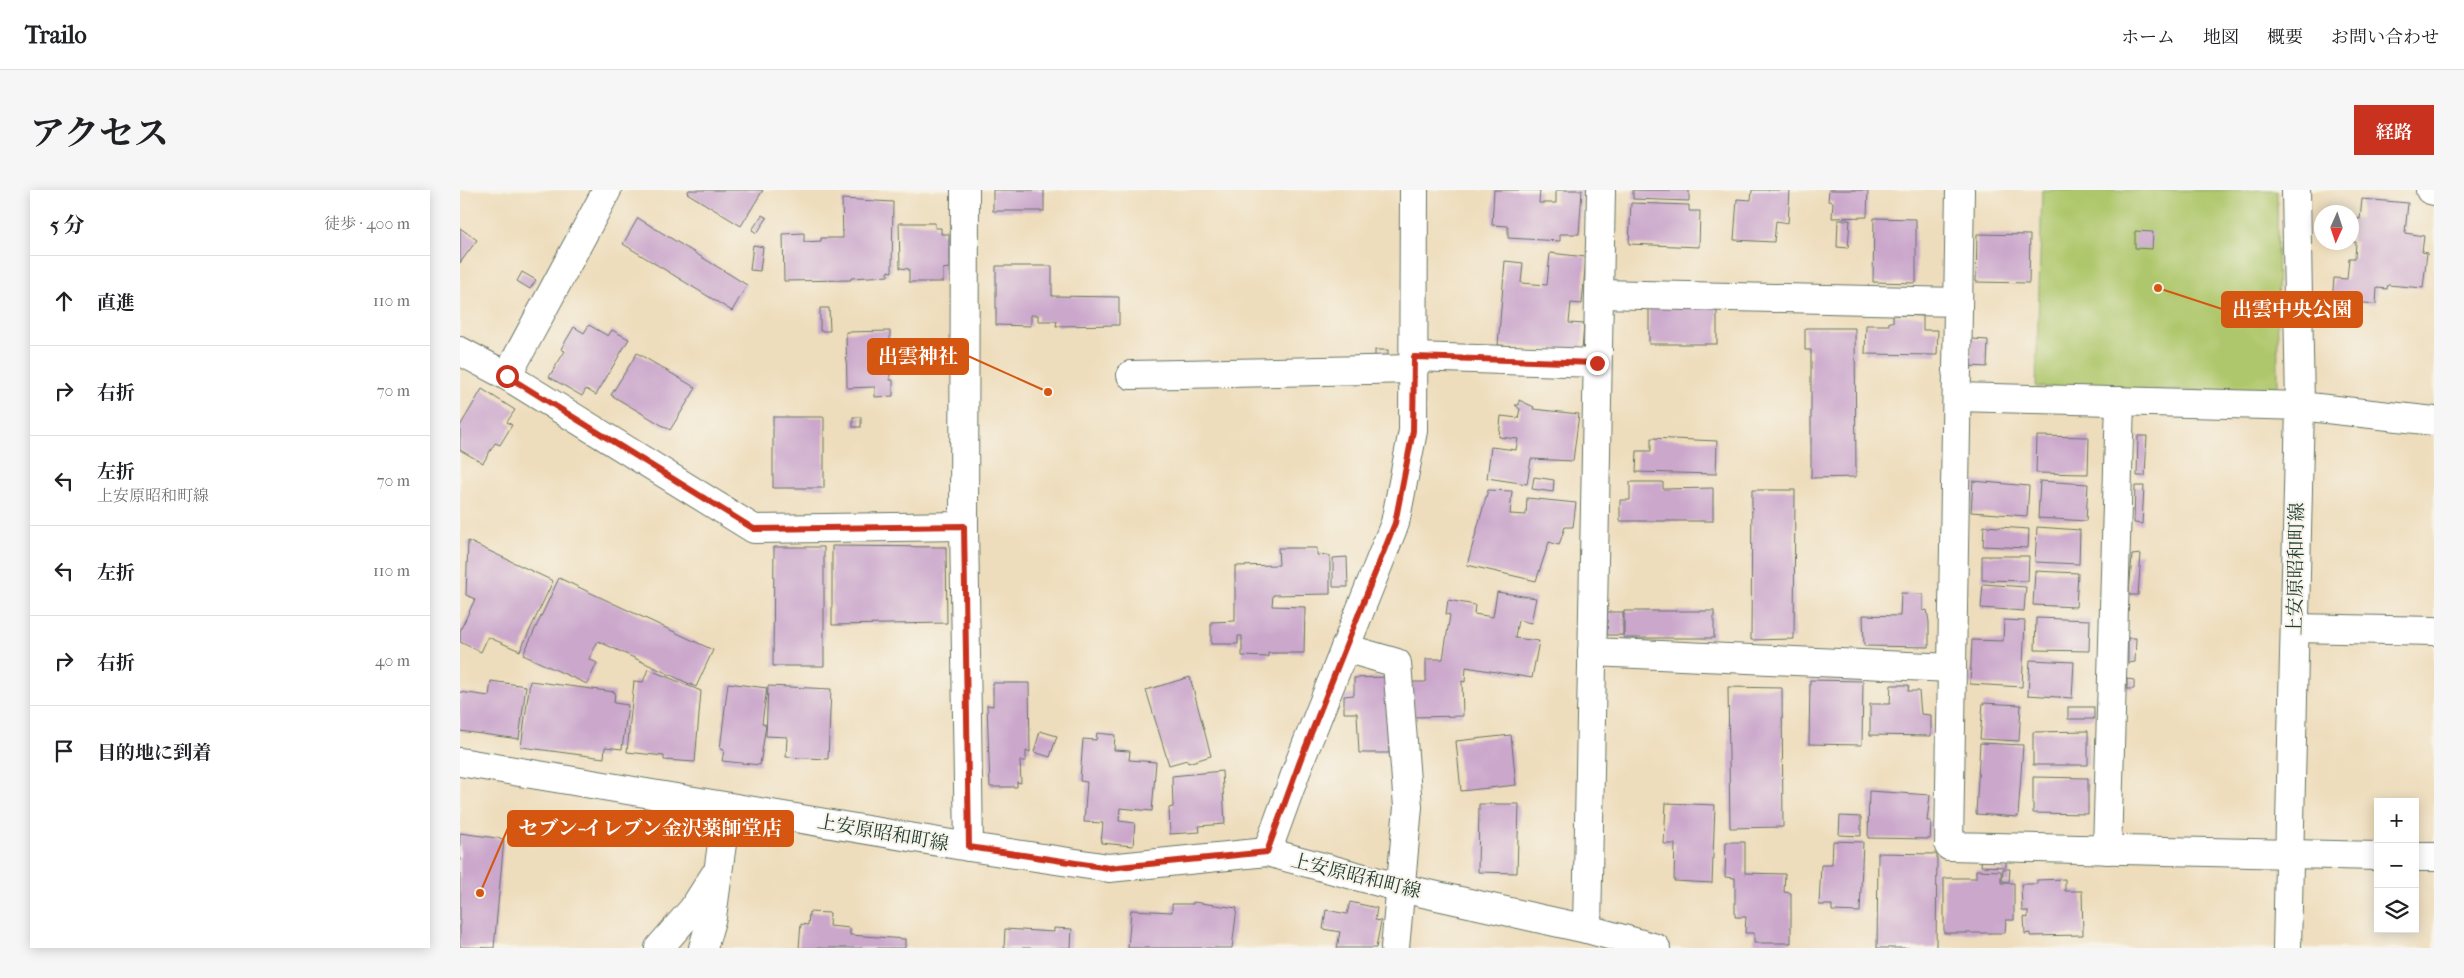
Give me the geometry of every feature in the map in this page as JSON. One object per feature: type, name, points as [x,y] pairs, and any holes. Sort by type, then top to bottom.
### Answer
[{"type":"street","points":[[507,376],[607,190]]},
{"type":"street","points":[[965,190],[964,526],[969,847]]},
{"type":"street","points":[[1267,852],[1395,523],[1413,431],[1414,190]]},
{"type":"street","points":[[1586,929],[1601,190]]},
{"type":"street","points":[[1960,190],[1948,846],[2374,856]]},
{"type":"street","name":"上安原昭和町線","points":[[2286,948],[2290,854],[2300,406],[2296,190]]},
{"type":"street","points":[[2430,190],[2434,191]]},
{"type":"street","points":[[1599,294],[1958,302]]},
{"type":"street","points":[[460,351],[507,376],[754,529],[964,526]]},
{"type":"street","points":[[1131,376],[1414,363],[1597,363]]},
{"type":"street","points":[[1957,397],[2300,406],[2434,421]]},
{"type":"street","points":[[2107,850],[2120,401]]},
{"type":"street","points":[[2295,628],[2434,631]]},
{"type":"street","points":[[1345,648],[1397,663],[1408,807],[1395,948]]},
{"type":"street","points":[[1592,652],[1952,668]]},
{"type":"street","name":"上安原昭和町線","points":[[460,762],[969,847],[1109,868],[1267,852],[1401,888],[1586,929],[1656,948]]},
{"type":"street","points":[[703,948],[712,917],[727,807]]},
{"type":"street","points":[[2419,857],[2434,857]]},
{"type":"street","points":[[660,948],[693,909],[717,870]]},
{"type":"green space","points":[[2042,190],[2277,190],[2278,393],[2036,387]]},
{"type":"building","points":[[689,190],[763,190],[741,226],[687,193]]},
{"type":"building","points":[[993,190],[1044,190],[1044,211],[993,211]]},
{"type":"building","points":[[1494,190],[1540,190],[1539,203],[1556,203],[1556,190],[1582,190],[1579,234],[1560,234],[1560,241],[1508,238],[1508,226],[1492,225]]},
{"type":"building","points":[[1633,190],[1689,190],[1689,201],[1633,199]]},
{"type":"building","points":[[1752,190],[1790,190],[1788,223],[1776,221],[1774,242],[1734,240],[1737,199],[1751,200]]},
{"type":"building","points":[[1829,190],[1868,190],[1867,217],[1832,218],[1833,202],[1828,201]]},
{"type":"building","points":[[842,199],[893,202],[892,272],[888,271],[888,276],[851,278],[851,280],[784,281],[783,234],[804,233],[804,242],[821,241],[821,238],[843,238]]},
{"type":"building","points":[[2362,199],[2408,203],[2405,233],[2424,236],[2422,252],[2427,253],[2423,288],[2388,285],[2387,289],[2377,288],[2376,304],[2332,300],[2334,278],[2347,279],[2349,258],[2355,258],[2356,250],[2359,250]]},
{"type":"building","points":[[1631,203],[1689,205],[1689,211],[1700,211],[1699,247],[1629,244]]},
{"type":"building","points":[[762,215],[767,218],[757,233],[752,230]]},
{"type":"building","points":[[638,218],[747,285],[732,311],[623,244]]},
{"type":"building","points":[[1874,218],[1916,219],[1916,283],[1873,282]]},
{"type":"building","points":[[1838,220],[1850,220],[1848,248],[1837,247]]},
{"type":"building","points":[[899,223],[935,223],[935,228],[941,228],[941,234],[949,234],[949,268],[943,269],[943,282],[909,282],[909,269],[900,268]]},
{"type":"building","points":[[460,228],[477,240],[460,263]]},
{"type":"building","points":[[2135,231],[2153,232],[2152,249],[2135,248]]},
{"type":"building","points":[[1977,234],[2030,235],[2029,283],[1976,282]]},
{"type":"building","points":[[753,245],[763,247],[760,271],[750,270]]},
{"type":"building","points":[[1550,253],[1586,257],[1582,304],[1571,303],[1569,323],[1584,324],[1582,351],[1498,345],[1505,261],[1523,263],[1521,283],[1547,285]]},
{"type":"building","points":[[996,266],[1052,266],[1052,296],[1119,297],[1119,325],[1056,326],[1057,321],[1038,321],[1038,315],[1031,315],[1031,326],[996,325]]},
{"type":"building","points":[[522,272],[536,280],[530,289],[517,281]]},
{"type":"building","points":[[1649,306],[1717,306],[1717,344],[1649,344]]},
{"type":"building","points":[[820,308],[829,308],[830,331],[820,331]]},
{"type":"building","points":[[1893,315],[1923,316],[1923,330],[1938,330],[1937,355],[1865,354],[1866,325],[1889,325],[1889,322],[1893,322]]},
{"type":"building","points":[[589,325],[608,336],[612,330],[629,339],[596,395],[586,389],[582,396],[549,377],[565,351],[561,349],[574,327],[584,333]]},
{"type":"building","points":[[1805,328],[1855,328],[1856,477],[1811,478],[1811,350],[1805,350]]},
{"type":"building","points":[[890,331],[890,380],[893,380],[893,396],[875,397],[875,387],[847,388],[846,332]]},
{"type":"building","points":[[1972,339],[1988,340],[1987,367],[1970,366]]},
{"type":"building","points":[[1375,350],[1388,350],[1388,361],[1375,361]]},
{"type":"building","points":[[637,353],[696,388],[670,430],[611,395]]},
{"type":"building","points":[[482,389],[515,410],[507,422],[512,425],[500,445],[495,443],[483,463],[460,450],[460,426]]},
{"type":"building","points":[[1519,400],[1534,407],[1533,409],[1579,414],[1573,461],[1531,459],[1527,484],[1487,478],[1491,447],[1516,450],[1518,439],[1499,437],[1501,416],[1518,418],[1520,409],[1515,405],[1519,405]]},
{"type":"building","points":[[773,417],[824,417],[824,488],[773,488]]},
{"type":"building","points":[[853,417],[861,417],[861,427],[853,427]]},
{"type":"building","points":[[2037,436],[2089,437],[2088,474],[2036,473]]},
{"type":"building","points":[[2138,436],[2147,436],[2145,476],[2137,476]]},
{"type":"building","points":[[1651,438],[1717,441],[1716,474],[1636,472],[1637,451],[1651,451]]},
{"type":"building","points":[[1534,477],[1554,480],[1553,492],[1532,489]]},
{"type":"building","points":[[1973,481],[2029,486],[2027,516],[1971,512]]},
{"type":"building","points":[[2040,481],[2088,484],[2086,521],[2038,518]]},
{"type":"building","points":[[1630,482],[1663,482],[1663,489],[1713,488],[1713,521],[1620,521],[1620,500],[1630,500]]},
{"type":"building","points":[[2135,486],[2144,486],[2142,524],[2134,523]]},
{"type":"building","points":[[1488,490],[1512,491],[1510,514],[1526,515],[1527,498],[1576,503],[1573,527],[1565,527],[1559,545],[1549,542],[1536,581],[1467,565]]},
{"type":"building","points":[[1752,490],[1795,490],[1794,639],[1751,640]]},
{"type":"building","points":[[1984,526],[2029,529],[2028,548],[1983,546]]},
{"type":"building","points":[[2037,527],[2080,530],[2079,564],[2035,562]]},
{"type":"building","points":[[468,541],[553,581],[520,651],[488,637],[481,652],[460,642],[460,631],[475,599],[466,595]]},
{"type":"building","points":[[832,546],[946,547],[947,623],[832,625]]},
{"type":"building","points":[[774,547],[824,547],[824,666],[773,666]]},
{"type":"building","points":[[1278,548],[1317,548],[1317,555],[1330,556],[1330,594],[1273,595],[1272,606],[1305,607],[1304,653],[1268,653],[1268,657],[1242,656],[1242,636],[1238,636],[1238,644],[1211,644],[1211,622],[1235,621],[1235,566],[1279,565]]},
{"type":"building","points":[[2141,554],[2138,595],[2129,595],[2132,555]]},
{"type":"building","points":[[1982,556],[2029,556],[2028,581],[1982,580]]},
{"type":"building","points":[[1347,557],[1348,587],[1333,587],[1333,558]]},
{"type":"building","points":[[2035,571],[2078,573],[2076,607],[2033,605]]},
{"type":"building","points":[[559,578],[713,650],[696,687],[598,641],[589,659],[597,663],[587,684],[523,655]]},
{"type":"building","points":[[1983,584],[2026,587],[2024,611],[1981,608]]},
{"type":"building","points":[[1497,592],[1536,598],[1531,623],[1518,620],[1515,638],[1539,641],[1532,678],[1466,667],[1465,682],[1462,681],[1463,716],[1413,717],[1412,682],[1426,682],[1426,659],[1443,659],[1450,615],[1446,614],[1448,600],[1475,605],[1474,614],[1493,617]]},
{"type":"building","points":[[1901,593],[1923,594],[1923,611],[1927,610],[1929,622],[1929,647],[1864,646],[1863,615],[1900,616]]},
{"type":"building","points":[[1624,611],[1714,611],[1714,638],[1624,638]]},
{"type":"building","points":[[1607,612],[1623,612],[1623,635],[1607,635]]},
{"type":"building","points":[[2036,618],[2090,620],[2089,651],[2035,650]]},
{"type":"building","points":[[2004,620],[2025,621],[2022,687],[1970,684],[1972,640],[2003,641]]},
{"type":"building","points":[[2128,638],[2136,638],[2135,662],[2128,663]]},
{"type":"building","points":[[2030,660],[2074,662],[2072,698],[2028,695]]},
{"type":"building","points":[[648,669],[701,691],[695,762],[664,760],[664,756],[627,752],[634,681],[643,682]]},
{"type":"building","points":[[1190,677],[1211,756],[1188,763],[1187,760],[1169,765],[1146,690]]},
{"type":"building","points":[[1387,677],[1389,753],[1359,753],[1357,713],[1344,713],[1344,696],[1354,695],[1354,678]]},
{"type":"building","points":[[2127,679],[2134,680],[2134,689],[2127,689]]},
{"type":"building","points":[[1810,680],[1863,681],[1862,745],[1809,744]]},
{"type":"building","points":[[491,681],[526,686],[519,739],[460,731],[460,692],[489,696]]},
{"type":"building","points":[[530,681],[615,692],[614,703],[628,705],[622,749],[605,747],[604,758],[521,747]]},
{"type":"building","points":[[728,683],[767,688],[762,723],[766,725],[760,765],[722,761],[724,750],[720,749]]},
{"type":"building","points":[[993,683],[1029,683],[1030,752],[1026,751],[1026,761],[1020,761],[1021,783],[1017,782],[1017,787],[990,787],[987,705],[993,706]]},
{"type":"building","points":[[1891,685],[1909,685],[1908,691],[1919,691],[1921,714],[1931,715],[1931,736],[1870,735],[1870,704],[1890,704]]},
{"type":"building","points":[[768,686],[831,689],[828,759],[786,757],[787,737],[766,736]]},
{"type":"building","points":[[1728,687],[1782,688],[1783,827],[1730,828]]},
{"type":"building","points":[[1983,703],[2021,705],[2019,741],[1980,739]]},
{"type":"building","points":[[2068,707],[2094,707],[2094,719],[2068,719]]},
{"type":"building","points":[[1040,731],[1057,736],[1050,757],[1034,752]]},
{"type":"building","points":[[2088,731],[2088,765],[2033,765],[2033,732]]},
{"type":"building","points":[[1097,733],[1115,735],[1114,750],[1130,751],[1129,760],[1156,762],[1152,811],[1120,808],[1119,821],[1135,823],[1133,846],[1101,843],[1103,823],[1084,822],[1087,782],[1080,781],[1083,739],[1096,740]]},
{"type":"building","points":[[1511,735],[1516,785],[1461,791],[1456,741]]},
{"type":"building","points":[[1980,743],[2023,745],[2018,817],[1976,814]]},
{"type":"building","points":[[1222,771],[1225,824],[1199,826],[1200,832],[1170,834],[1169,808],[1173,807],[1172,776]]},
{"type":"building","points":[[2033,777],[2088,778],[2088,814],[2033,813]]},
{"type":"building","points":[[1869,791],[1930,795],[1927,821],[1931,821],[1930,839],[1868,838]]},
{"type":"building","points":[[1666,803],[1715,805],[1712,883],[1674,881],[1675,844],[1664,844]]},
{"type":"building","points":[[1479,804],[1519,804],[1517,873],[1478,872]]},
{"type":"building","points":[[1840,816],[1861,817],[1861,836],[1839,835]]},
{"type":"building","points":[[460,833],[504,839],[494,948],[460,947]]},
{"type":"building","points":[[1833,841],[1863,842],[1860,912],[1832,911],[1832,905],[1819,905],[1821,865],[1832,865]]},
{"type":"building","points":[[1726,842],[1745,842],[1745,873],[1785,874],[1784,892],[1791,893],[1791,943],[1754,943],[1754,933],[1745,933],[1746,917],[1735,917],[1735,878],[1725,877]]},
{"type":"building","points":[[1982,852],[2006,853],[2006,867],[1981,866]]},
{"type":"building","points":[[1878,853],[1937,854],[1936,948],[1877,948]]},
{"type":"building","points":[[2003,869],[2010,869],[2009,882],[2002,881]]},
{"type":"building","points":[[1976,870],[2001,871],[2001,883],[2014,883],[2014,920],[2006,920],[2005,933],[1944,933],[1944,878],[1976,878]]},
{"type":"building","points":[[2065,879],[2065,891],[2082,891],[2083,935],[2030,936],[2030,933],[2025,934],[2024,917],[2028,918],[2028,911],[2022,911],[2021,884],[2037,884],[2037,880]]},
{"type":"building","points":[[1193,902],[1237,908],[1232,948],[1128,948],[1131,910],[1172,912],[1172,904],[1193,904]]},
{"type":"building","points":[[1350,902],[1377,908],[1375,920],[1381,921],[1376,948],[1337,948],[1340,932],[1323,929],[1326,910],[1347,914]]},
{"type":"building","points":[[809,912],[830,913],[829,926],[850,928],[850,935],[905,939],[905,948],[799,948],[801,924],[808,925]]},
{"type":"building","points":[[1054,928],[1072,929],[1071,948],[1004,948],[1005,929],[1054,932]]},
{"type":"place","name":"出雲中央公園","points":[[2158,288]]},
{"type":"place","name":"出雲神社","points":[[1048,392]]},
{"type":"place","name":"セブン-イレブン金沢薬師堂店","points":[[480,893]]},
{"type":"route","points":[[507,376],[754,529],[964,526],[969,847],[1109,868],[1267,852],[1300,761],[1395,523],[1413,431],[1414,357],[1597,363]]}]
